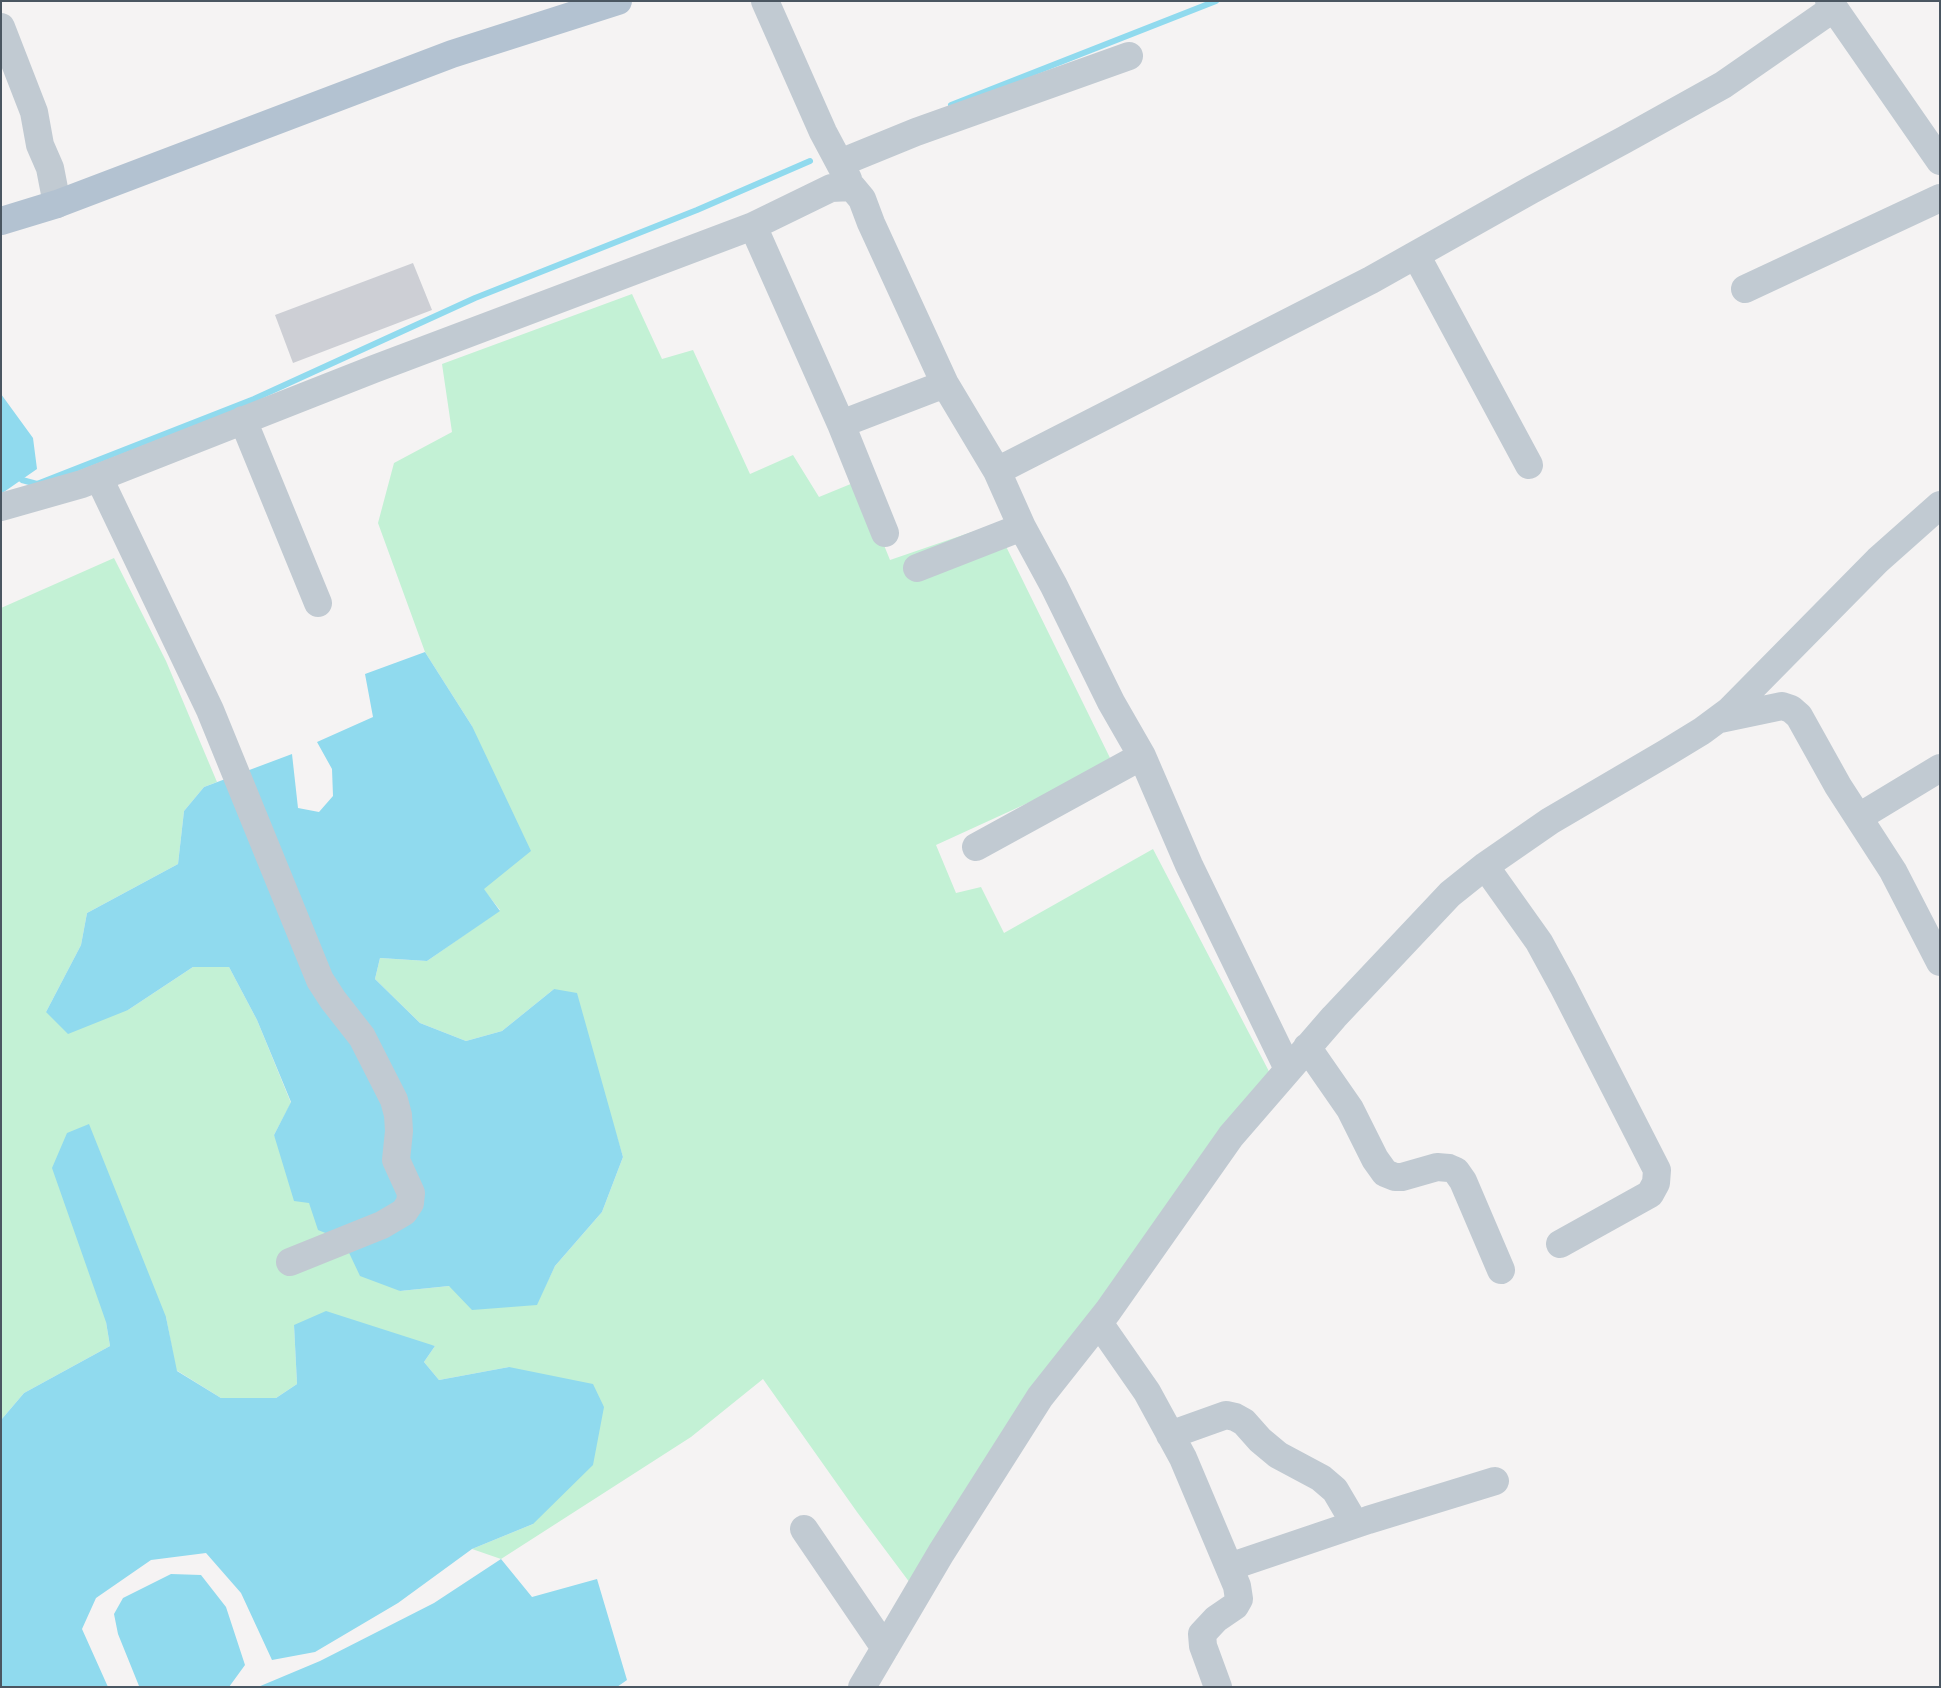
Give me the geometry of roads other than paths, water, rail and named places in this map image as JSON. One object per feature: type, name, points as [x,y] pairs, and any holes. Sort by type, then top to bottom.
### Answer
[{"type":"main road","points":[[1,221],[57,204],[452,54],[618,1]]},
{"type":"street","points":[[764,1],[823,132],[846,175],[862,199],[871,224],[945,384],[997,471],[1022,527],[1054,586],[1111,702],[1142,756],[1189,865],[1288,1069]]},
{"type":"street","points":[[997,471],[1371,280],[1723,85],[1831,5],[1940,161]]},
{"type":"street","points":[[1,27],[34,112],[40,145],[50,168],[57,204]]},
{"type":"street","points":[[1,507],[99,478],[243,420],[753,226],[831,188],[846,175],[916,132],[1129,56]]},
{"type":"street","points":[[1745,289],[1940,198]]},
{"type":"street","points":[[753,226],[842,424],[885,533]]},
{"type":"street","points":[[1416,255],[1529,465]]},
{"type":"street","points":[[842,424],[945,384]]},
{"type":"street","points":[[243,420],[318,603]]},
{"type":"street","points":[[99,478],[210,710],[320,980],[362,1037],[394,1100],[398,1115],[399,1131],[396,1160],[411,1192],[410,1204],[404,1212],[382,1225],[290,1262]]},
{"type":"street","points":[[862,1687],[941,1554],[1040,1397],[1099,1322],[1231,1136],[1307,1047],[1450,894],[1485,866],[1550,821],[1666,753],[1729,711],[1878,560],[1940,505]]},
{"type":"street","points":[[918,568],[1022,527]]},
{"type":"street","points":[[1718,719],[1782,706],[1791,709],[1799,716],[1838,786],[1893,872],[1940,962]]},
{"type":"street","points":[[976,847],[1142,756]]},
{"type":"street","points":[[1859,817],[1940,768]]},
{"type":"street","points":[[1485,866],[1539,942],[1656,1170],[1656,1183],[1650,1194],[1560,1244]]},
{"type":"street","points":[[1307,1047],[1350,1109],[1375,1159],[1385,1172],[1394,1177],[1402,1177],[1437,1167],[1456,1171],[1463,1182],[1501,1270]]},
{"type":"street","points":[[1099,1322],[1147,1392],[1183,1458],[1237,1586],[1239,1599],[1235,1606],[1216,1619],[1202,1634],[1203,1646],[1218,1687]]},
{"type":"street","points":[[1170,1435],[1226,1415],[1236,1417],[1244,1422],[1260,1440],[1278,1455],[1321,1478],[1335,1490],[1356,1524]]},
{"type":"street","points":[[1229,1567],[1356,1524],[1495,1481]]},
{"type":"street","points":[[804,1529],[885,1648]]},
{"type":"water","points":[[1,394],[33,438],[37,469],[1,494]]},
{"type":"water","points":[[425,652],[472,726],[531,851],[484,889],[500,911],[427,961],[380,958],[375,979],[420,1023],[466,1041],[502,1031],[554,989],[577,993],[623,1157],[602,1212],[555,1266],[537,1305],[472,1310],[449,1286],[400,1291],[360,1276],[343,1240],[318,1230],[309,1203],[294,1201],[274,1135],[291,1102],[257,1020],[229,967],[193,967],[128,1010],[68,1034],[46,1012],[81,945],[87,913],[178,864],[184,811],[204,787],[292,754],[298,808],[319,812],[333,796],[332,769],[317,742],[373,717],[365,674]]},
{"type":"water","points":[[89,1124],[166,1317],[177,1371],[221,1398],[276,1398],[297,1384],[294,1325],[326,1311],[435,1346],[424,1362],[439,1380],[509,1367],[593,1384],[604,1407],[593,1465],[533,1524],[472,1549],[398,1603],[315,1652],[272,1660],[241,1593],[206,1553],[151,1560],[96,1598],[82,1629],[108,1687],[1,1687],[1,1420],[24,1393],[110,1346],[106,1322],[52,1168],[67,1133]]},
{"type":"water","points":[[501,1559],[532,1597],[597,1579],[627,1680],[617,1687],[258,1687],[320,1661],[434,1603]]},
{"type":"water","points":[[171,1574],[201,1575],[226,1607],[245,1665],[229,1687],[139,1686],[118,1634],[114,1614],[123,1598]]},
{"type":"waterway","points":[[951,105],[1216,1]]},
{"type":"waterway","points":[[22,480],[37,484],[254,399],[475,298],[697,210],[810,161]]}]
